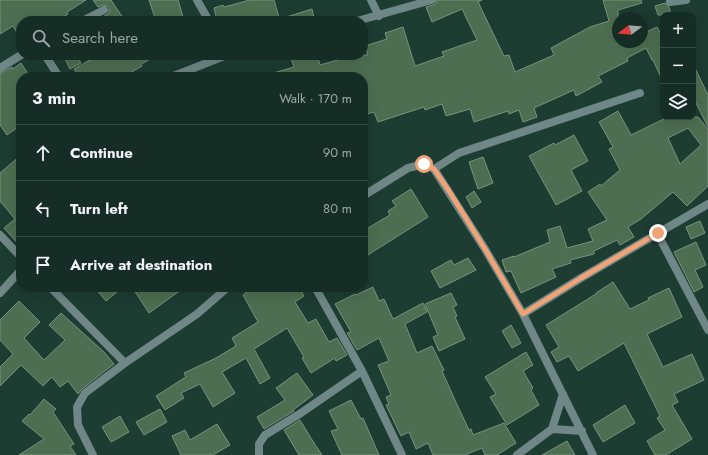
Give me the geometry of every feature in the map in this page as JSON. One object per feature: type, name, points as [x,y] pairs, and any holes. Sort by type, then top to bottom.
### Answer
[{"type":"street","points":[[197,0],[206,16]]},
{"type":"street","points":[[371,0],[379,16]]},
{"type":"street","points":[[368,18],[432,0]]},
{"type":"street","points":[[670,2],[686,0]]},
{"type":"street","points":[[92,16],[104,10]]},
{"type":"street","points":[[0,68],[16,58]]},
{"type":"street","points":[[48,60],[56,72]]},
{"type":"street","points":[[183,72],[213,60]]},
{"type":"street","points":[[434,169],[459,153],[640,93]]},
{"type":"street","points":[[368,193],[408,168],[424,164],[434,169],[481,242],[523,314],[593,455]]},
{"type":"street","points":[[523,314],[581,278],[708,204]]},
{"type":"street","points":[[658,233],[708,330]]},
{"type":"street","points":[[0,235],[16,252]]},
{"type":"street","points":[[0,293],[16,275]]},
{"type":"street","points":[[55,292],[125,363]]},
{"type":"street","points":[[93,455],[78,425],[77,407],[84,393],[197,314],[222,292]]},
{"type":"street","points":[[318,292],[362,371],[402,455]]},
{"type":"street","points":[[259,455],[259,444],[266,435],[362,371]]},
{"type":"street","points":[[517,455],[552,429],[563,394]]},
{"type":"street","points":[[552,429],[582,431]]},
{"type":"building","points":[[0,0],[86,0],[67,12],[68,14],[65,16],[16,16],[16,31],[13,26],[0,34]]},
{"type":"building","points":[[93,0],[111,0],[122,16],[104,16],[109,13],[109,7],[104,5],[98,7]]},
{"type":"building","points":[[149,0],[178,0],[183,16],[154,16]]},
{"type":"building","points":[[250,0],[274,0],[279,16],[216,16],[214,8],[223,5],[224,7]]},
{"type":"building","points":[[437,0],[482,0],[478,2],[504,56],[509,55],[515,72],[554,55],[551,48],[590,27],[609,21],[603,0],[641,0],[642,3],[618,10],[618,12],[612,12],[612,48],[646,48],[627,58],[628,61],[598,76],[602,82],[576,96],[574,90],[534,108],[537,117],[523,122],[519,110],[509,114],[508,111],[474,122],[470,109],[446,116],[442,104],[425,110],[424,107],[378,122],[374,112],[368,114],[368,72],[277,72],[294,67],[292,60],[318,60],[320,65],[338,60],[368,60],[368,45],[387,39],[385,33],[403,27],[415,66],[444,56],[442,52],[477,40],[462,9],[432,22],[426,7],[436,4]]},
{"type":"building","points":[[665,3],[669,7],[670,12],[660,12],[660,15],[658,15],[655,6]]},
{"type":"building","points":[[312,9],[314,16],[290,16]]},
{"type":"building","points":[[657,27],[660,32],[660,75],[646,48],[648,48],[648,31]]},
{"type":"building","points":[[66,60],[79,60],[81,63],[70,69]]},
{"type":"building","points":[[90,60],[149,60],[132,72],[76,72],[74,69]]},
{"type":"building","points":[[21,63],[27,72],[16,72],[16,129],[7,135],[0,125],[0,73],[12,67],[13,69]]},
{"type":"building","points":[[696,70],[708,95],[708,127],[696,103]]},
{"type":"building","points":[[618,111],[631,135],[662,120],[696,120],[696,117],[698,117],[708,129],[708,186],[687,206],[673,192],[641,219],[628,227],[634,237],[620,245],[617,240],[594,251],[594,254],[570,260],[571,263],[552,269],[556,277],[521,293],[511,271],[506,272],[502,260],[514,257],[550,242],[547,230],[560,226],[567,248],[593,241],[588,229],[607,220],[588,192],[600,184],[601,186],[620,170],[609,149],[613,147],[599,122]],"holes":[[[688,128],[701,145],[680,164],[668,138]]]},
{"type":"building","points":[[574,135],[588,161],[571,170],[582,191],[556,205],[529,156],[554,143],[555,145]]},
{"type":"building","points":[[483,157],[493,183],[478,189],[469,162]]},
{"type":"building","points":[[16,159],[16,241],[4,228],[15,219],[0,201],[0,173]]},
{"type":"building","points":[[411,189],[428,217],[368,255],[368,228],[390,215],[388,211],[396,206],[392,201]]},
{"type":"building","points":[[474,191],[481,202],[472,208],[466,197]]},
{"type":"building","points":[[700,221],[705,233],[691,239],[686,227]]},
{"type":"building","points":[[696,242],[706,265],[695,270],[703,287],[694,292],[674,252]]},
{"type":"building","points":[[468,258],[476,270],[440,288],[431,271],[451,260],[454,265]]},
{"type":"building","points":[[613,282],[630,309],[669,288],[682,317],[647,334],[663,367],[692,354],[704,380],[674,394],[678,402],[672,405],[692,439],[666,455],[655,455],[647,441],[665,430],[657,418],[660,416],[624,343],[578,371],[569,356],[557,362],[551,352],[559,347],[546,325]]},
{"type":"building","points":[[373,287],[379,301],[384,299],[393,319],[423,303],[427,312],[405,324],[417,353],[432,346],[444,370],[442,371],[454,398],[469,430],[471,429],[473,435],[504,423],[516,443],[497,455],[485,455],[482,448],[465,455],[433,455],[428,443],[416,449],[409,432],[401,436],[386,405],[389,404],[386,397],[391,395],[378,365],[389,361],[379,338],[357,350],[347,333],[351,332],[335,304],[355,294],[368,292],[368,289]]},
{"type":"building","points":[[98,292],[117,292],[106,301]]},
{"type":"building","points":[[135,292],[178,292],[149,313]]},
{"type":"building","points":[[247,292],[302,292],[304,296],[295,302],[308,323],[316,319],[329,342],[337,338],[347,355],[336,361],[335,358],[311,373],[302,358],[304,357],[287,328],[254,349],[270,378],[260,384],[246,358],[222,372],[235,393],[213,407],[200,384],[181,393],[184,398],[165,410],[156,396],[186,377],[184,373],[216,358],[236,346],[232,338],[258,322],[243,295]]},
{"type":"building","points":[[451,293],[457,305],[453,307],[457,316],[455,317],[465,339],[439,351],[433,337],[438,335],[425,304]]},
{"type":"building","points":[[19,301],[40,322],[24,338],[44,360],[65,340],[49,325],[61,313],[104,352],[114,364],[82,389],[78,394],[68,381],[60,387],[52,377],[43,386],[21,365],[0,386],[0,367],[13,354],[0,340],[0,320]]},
{"type":"building","points":[[511,325],[521,343],[512,348],[502,331]]},
{"type":"building","points":[[526,352],[533,365],[523,371],[533,388],[531,390],[539,405],[507,425],[490,397],[496,394],[485,377]]},
{"type":"building","points":[[297,373],[313,395],[293,410],[294,411],[264,429],[257,417],[285,400],[276,388]]},
{"type":"building","points":[[44,399],[56,409],[53,412],[74,444],[70,446],[76,455],[19,455],[44,439],[22,421],[29,414],[30,415]]},
{"type":"building","points":[[351,400],[361,419],[363,418],[379,455],[342,455],[331,431],[338,429],[329,411]]},
{"type":"building","points":[[625,405],[635,423],[603,442],[593,425]]},
{"type":"building","points":[[160,409],[167,422],[144,435],[136,422]]},
{"type":"building","points":[[120,416],[129,432],[111,442],[102,427]]},
{"type":"building","points":[[300,420],[322,455],[299,455],[284,430]]},
{"type":"building","points":[[217,424],[230,445],[213,455],[181,455],[172,436],[185,430],[190,440]]},
{"type":"building","points":[[567,441],[575,455],[542,455]]},
{"type":"route","points":[[424,164],[434,169],[449,191],[523,314],[658,233]]}]
